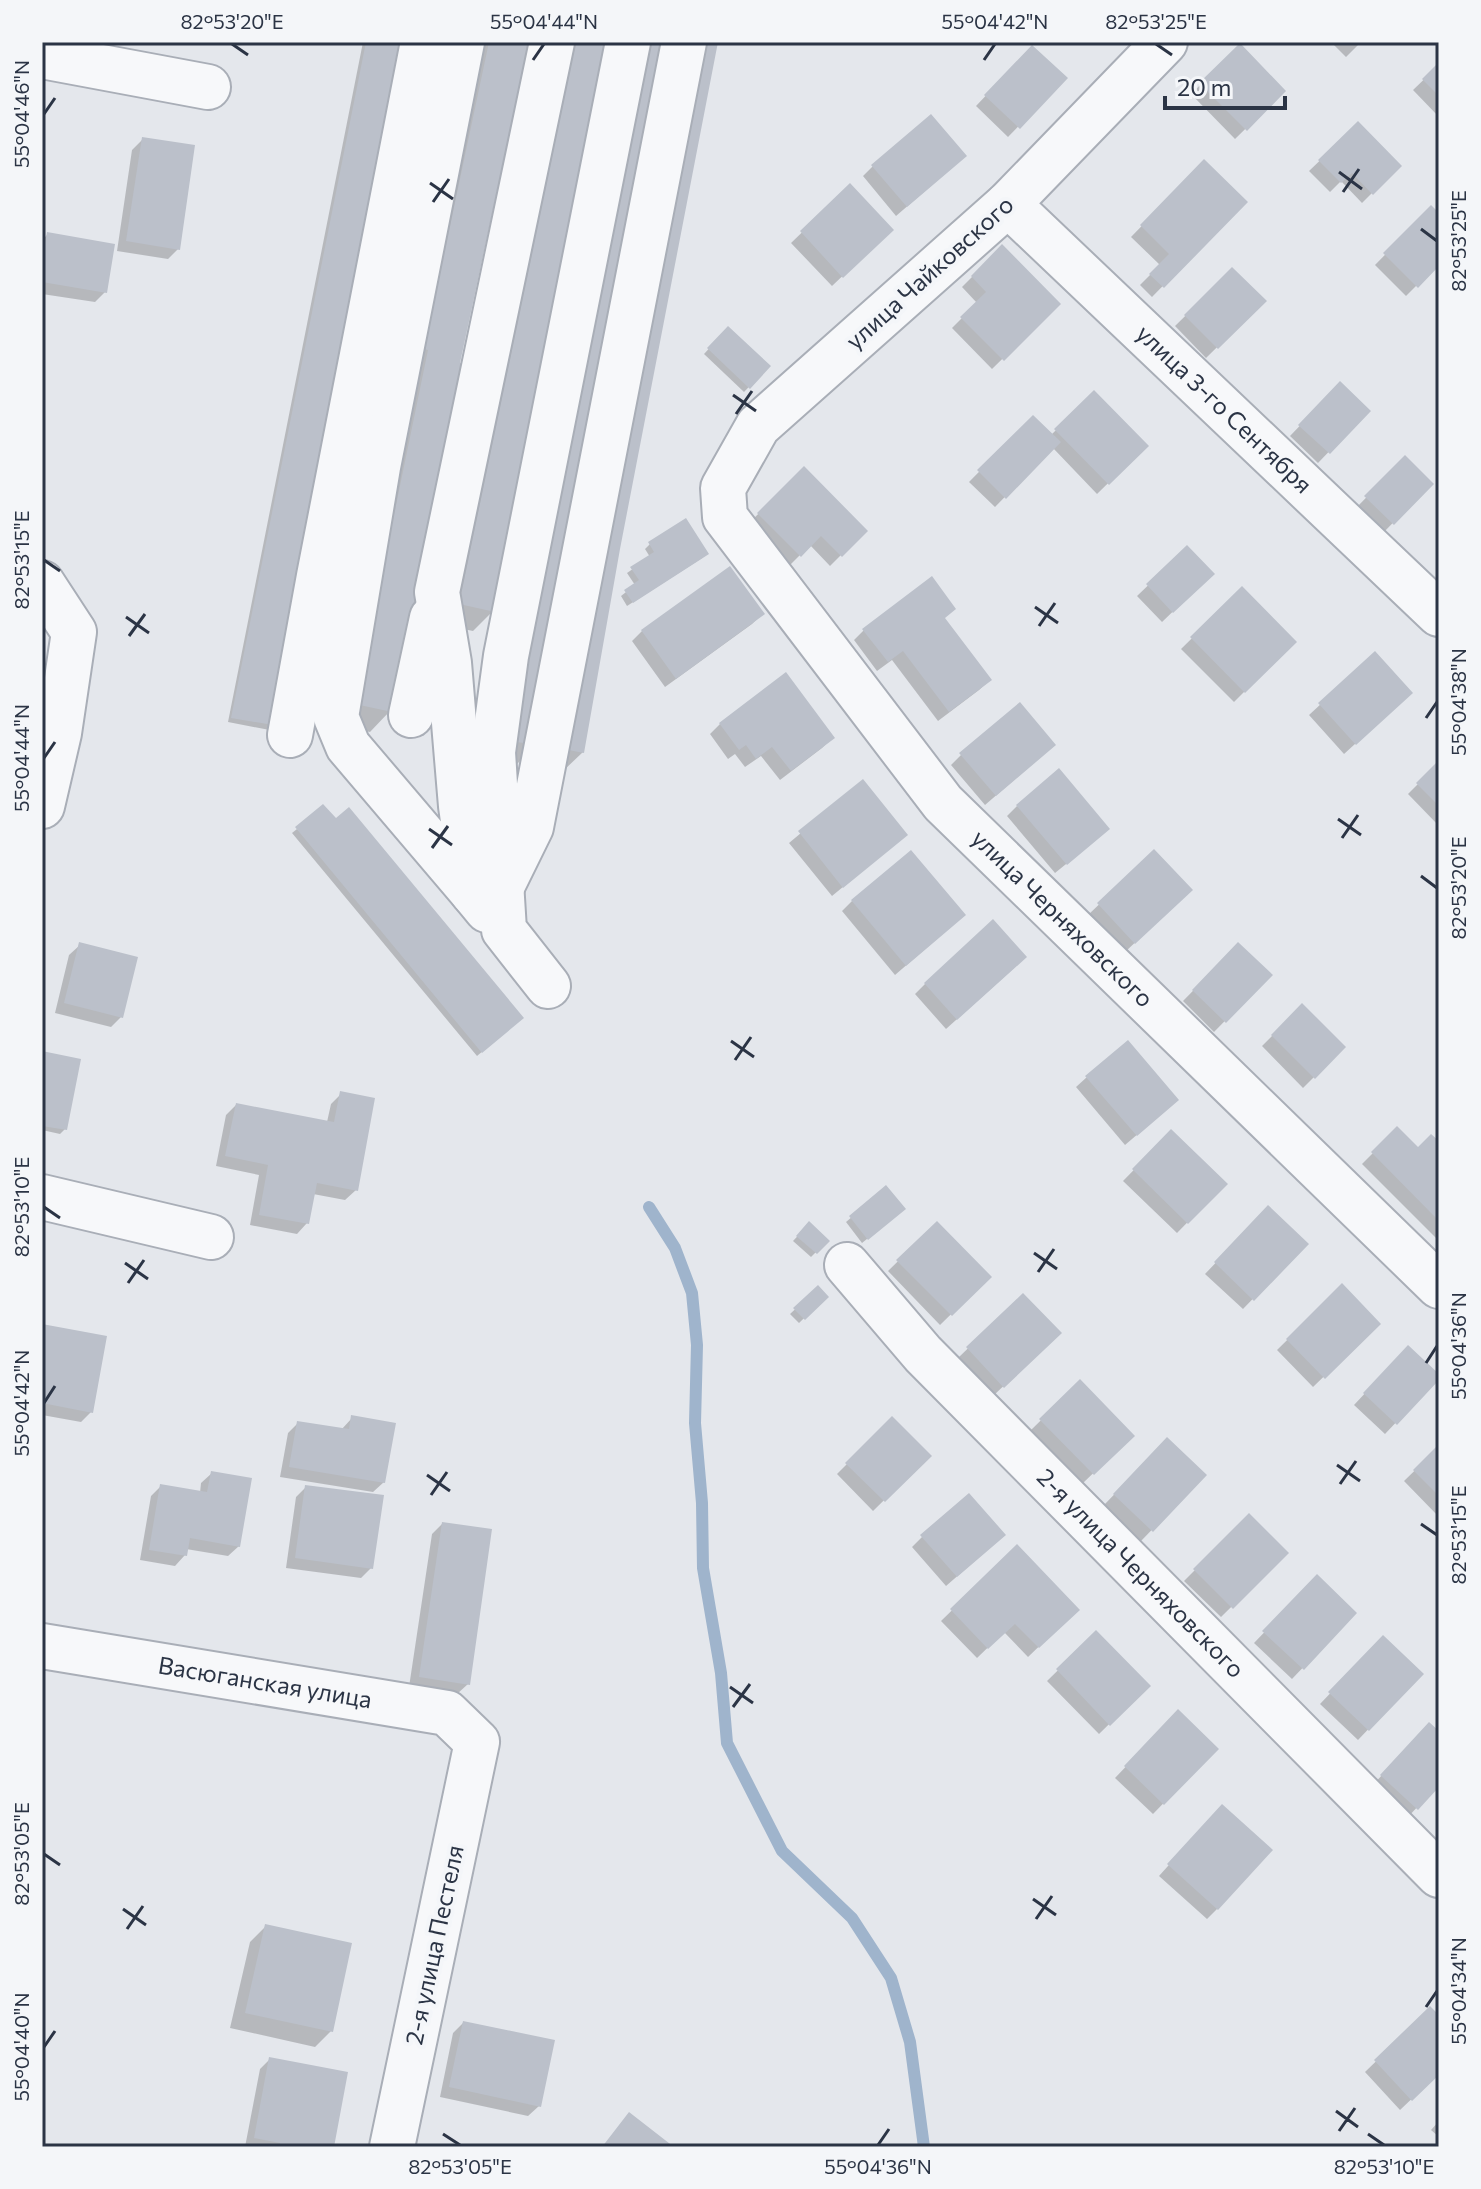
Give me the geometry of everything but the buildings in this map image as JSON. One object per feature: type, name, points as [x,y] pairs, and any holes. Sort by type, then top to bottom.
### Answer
[{"type":"street","points":[[290,735],[423,42]]},
{"type":"street","points":[[462,42],[378,467],[336,717],[348,746],[493,905],[548,986]]},
{"type":"street","points":[[411,715],[552,42]]},
{"type":"street","points":[[493,905],[493,752],[506,656],[628,42]]},
{"type":"street","points":[[493,905],[531,827],[684,42]]},
{"type":"street","name":"улица Чайковского","points":[[725,517],[723,488],[758,426],[1008,204],[1165,42]]},
{"type":"street","points":[[65,54],[208,87]]},
{"type":"street","name":"улица 3-го Сентября","points":[[1008,204],[1439,614]]},
{"type":"street","name":"улица Черняховского","points":[[725,517],[943,803],[1439,1286]]},
{"type":"street","points":[[42,583],[74,632],[59,733],[42,806]]},
{"type":"street","points":[[437,592],[449,663],[461,806],[493,905]]},
{"type":"street","points":[[42,1197],[211,1237]]},
{"type":"street","name":"2-я улица Черняховского","points":[[847,1265],[923,1354],[1439,1875]]},
{"type":"street","name":"Васюганская улица","points":[[42,1646],[447,1713],[477,1742]]},
{"type":"street","name":"2-я улица Пестеля","points":[[392,2147],[477,1742]]},
{"type":"waterway","points":[[649,1207],[675,1248],[692,1293],[697,1345],[695,1423],[702,1503],[703,1568],[721,1673],[727,1743],[782,1851],[852,1918],[891,1978],[910,2042],[924,2147]]}]
